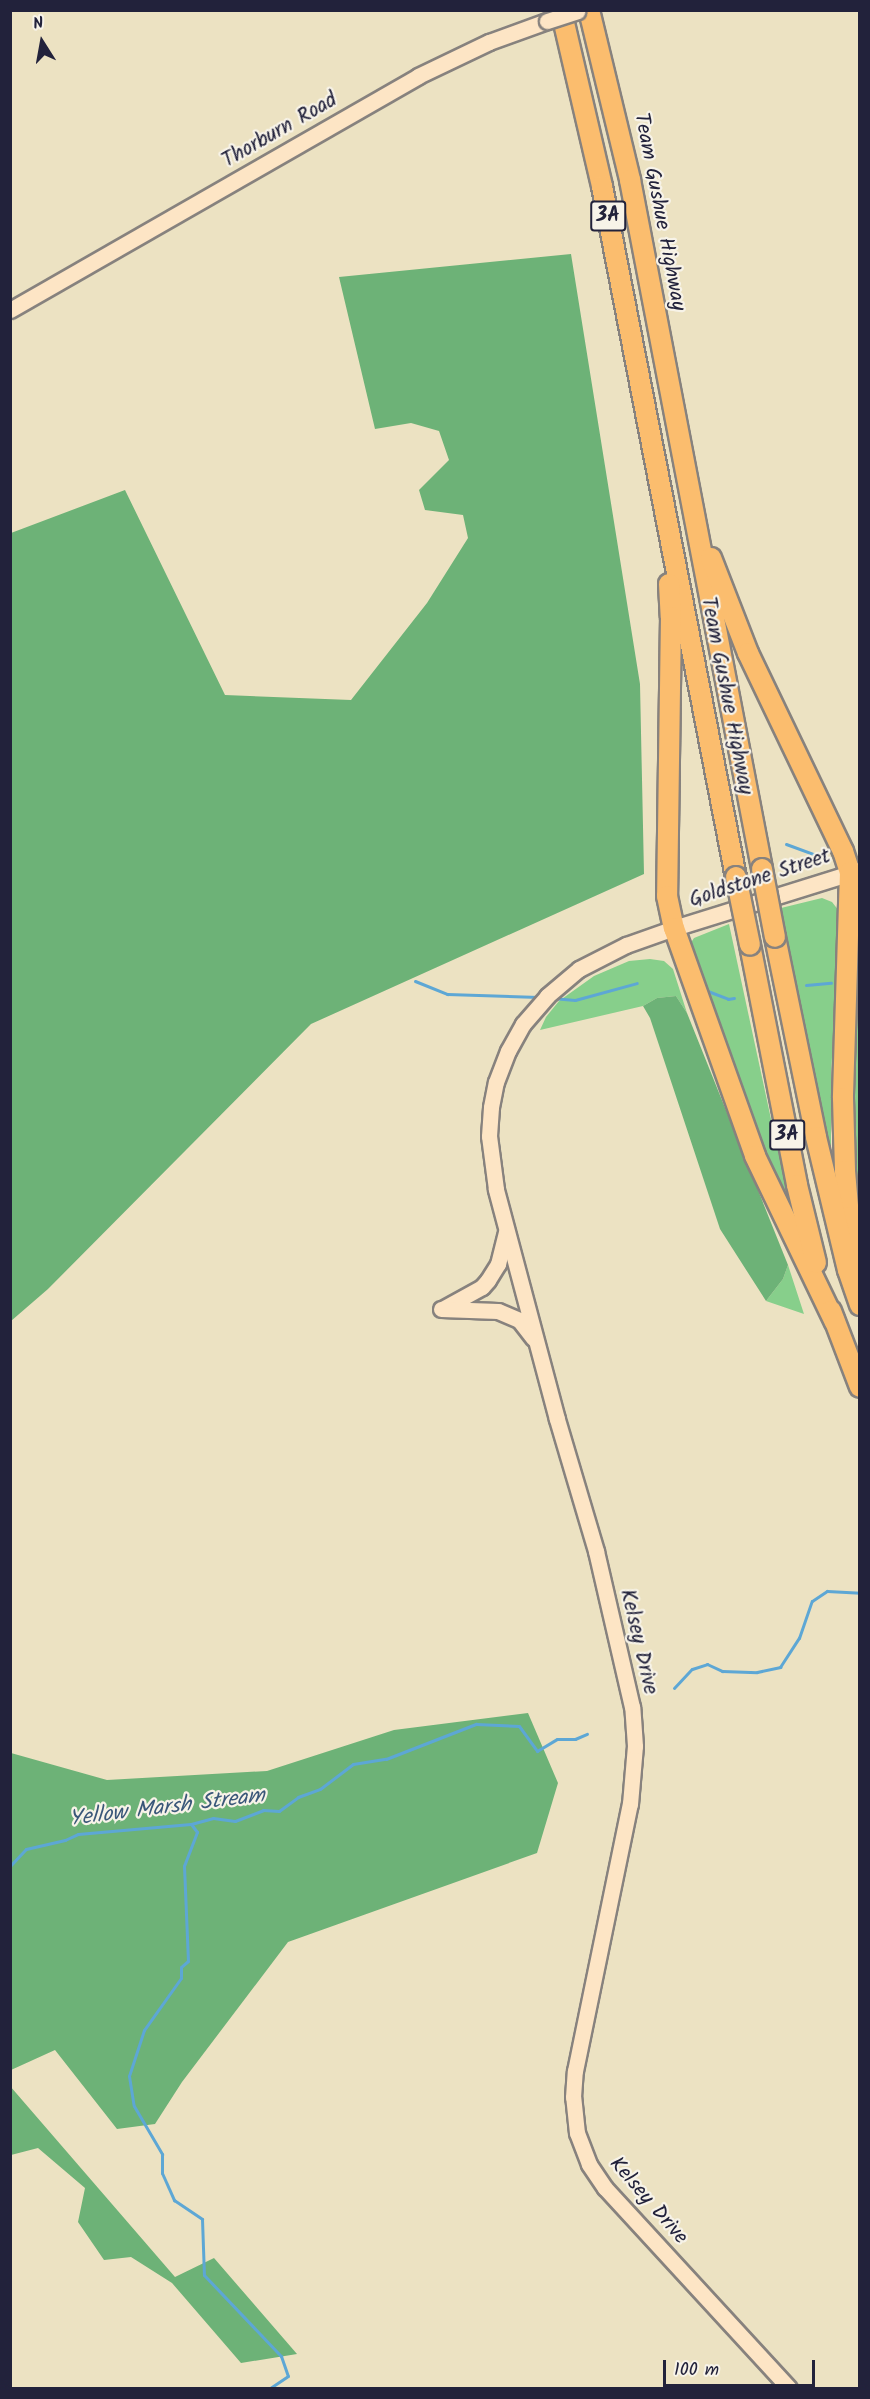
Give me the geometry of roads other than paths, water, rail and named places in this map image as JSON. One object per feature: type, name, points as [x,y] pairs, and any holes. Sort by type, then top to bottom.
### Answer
[{"type":"highway","name":"Team Gushue Highway","points":[[590,10],[630,180],[688,496],[825,1179],[860,1305]]},
{"type":"highway","name":"Team Gushue Highway","points":[[554,16],[602,186],[799,1194],[835,1322],[860,1387]]},
{"type":"highway","points":[[688,496],[748,653],[843,851],[855,871],[843,1098],[845,1171],[860,1283]]},
{"type":"highway","points":[[664,501],[671,617],[667,896],[674,928],[755,1156],[835,1322]]},
{"type":"main road","name":"Thorburn Road","points":[[10,310],[425,72],[489,42],[554,16],[580,10]]},
{"type":"main road","name":"Goldstone Street","points":[[674,928],[855,871]]},
{"type":"main road","name":"Kelsey Drive","points":[[674,928],[627,945],[579,969],[547,996],[523,1024],[508,1052],[491,1107],[489,1136],[496,1189],[557,1419],[596,1551],[632,1707],[635,1746],[630,1804],[575,2071],[573,2097],[577,2133],[589,2164],[605,2188],[789,2388]]},
{"type":"main road","points":[[507,1229],[498,1264],[488,1280],[482,1287],[441,1309],[485,1309],[508,1315],[519,1320],[539,1345]]},
{"type":"waterway","points":[[786,844],[817,855]]},
{"type":"waterway","points":[[415,981],[447,994],[539,997]]},
{"type":"waterway","points":[[552,998],[575,1000],[637,983]]},
{"type":"waterway","points":[[806,985],[831,983]]},
{"type":"waterway","points":[[705,990],[728,999],[734,998]]},
{"type":"waterway","name":"Yellow Marsh Stream","points":[[674,1688],[692,1669],[707,1664],[722,1671],[757,1672],[780,1667],[799,1638],[812,1601],[827,1591],[860,1593]]},
{"type":"waterway","name":"Yellow Marsh Stream","points":[[10,1866],[26,1849],[65,1840],[78,1834],[191,1824],[213,1818],[235,1821],[263,1810],[279,1811],[298,1797],[320,1789],[353,1764],[386,1759],[476,1724],[519,1726],[537,1751],[557,1739],[575,1739],[587,1734]]},
{"type":"waterway","points":[[191,1824],[197,1832],[184,1866],[188,1961],[181,1967],[181,1978],[144,2030],[129,2076],[134,2106],[162,2154],[162,2173],[174,2200],[202,2219],[204,2275],[281,2356],[288,2376],[270,2388]]}]
